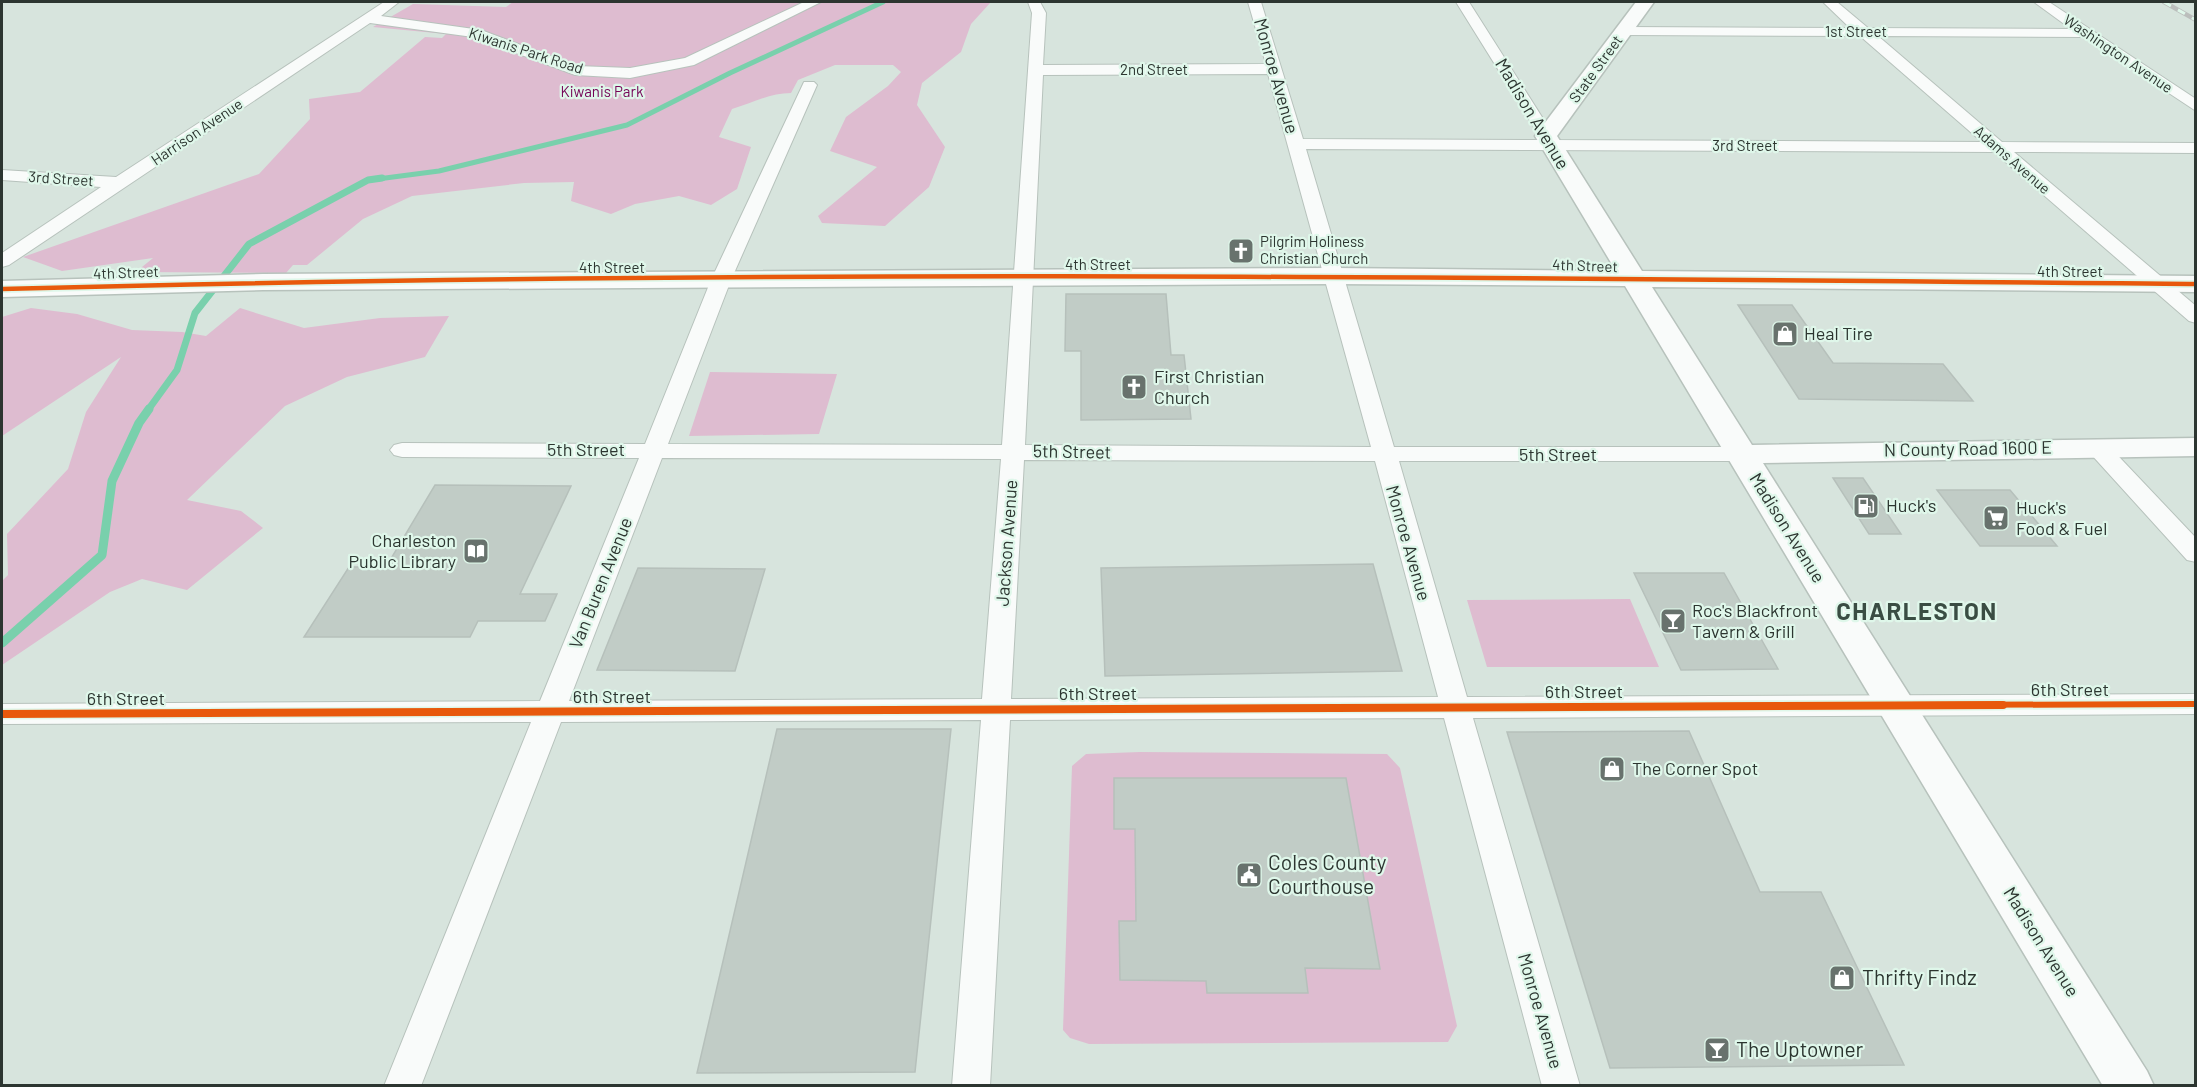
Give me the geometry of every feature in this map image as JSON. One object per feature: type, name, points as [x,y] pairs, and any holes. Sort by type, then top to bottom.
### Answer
[{"type":"street","name":"Harrison Avenue","points":[[2,261],[392,2]]},
{"type":"street","name":"Kiwanis Park Road","points":[[367,18],[476,33],[575,70],[630,73],[689,62],[814,2]]},
{"type":"street","name":"Jackson Avenue","points":[[971,1086],[1039,13],[1034,2]]},
{"type":"street","name":"Monroe Avenue","points":[[1255,2],[1335,276],[1383,456],[1561,1086]]},
{"type":"street","name":"Madison Avenue","points":[[1463,2],[2130,1086]]},
{"type":"street","name":"State Street","points":[[1549,141],[1645,2]]},
{"type":"street","name":"Adams Avenue","points":[[1829,2],[2196,317]]},
{"type":"street","name":"Washington Avenue","points":[[2041,2],[2196,106]]},
{"type":"street","name":"1st Street","points":[[1624,31],[2088,33]]},
{"type":"street","name":"2nd Street","points":[[1035,70],[1274,69]]},
{"type":"street","name":"Van Buren Avenue","points":[[402,1086],[721,280],[809,85]]},
{"type":"street","name":"3rd Street","points":[[1295,144],[1549,141],[1997,148],[2196,148]]},
{"type":"street","name":"3rd Street","points":[[2,176],[120,183]]},
{"type":"street","name":"4th Street","points":[[2,289],[263,282],[1335,276],[2196,284]]},
{"type":"street","points":[[2097,447],[2196,554]]},
{"type":"street","name":"N County Road 1600 E","points":[[1742,454],[2196,447]]},
{"type":"street","name":"5th Street","points":[[402,450],[1013,451],[1383,456],[1742,454]]},
{"type":"street","name":"6th Street","points":[[2,714],[2196,704]]},
{"type":"green space","name":"Kiwanis Park","points":[[513,2],[991,2],[971,24],[961,52],[922,83],[917,105],[945,147],[929,187],[885,226],[822,223],[818,216],[877,167],[830,151],[846,117],[888,86],[901,72],[893,65],[835,65],[798,80],[791,93],[768,96],[732,109],[719,137],[751,147],[737,189],[711,205],[679,196],[635,204],[611,214],[571,201],[574,182],[524,183],[412,196],[363,219],[307,265],[293,265],[286,273],[136,272],[153,258],[62,271],[23,257],[259,174],[310,119],[309,99],[360,92],[425,37],[442,38],[446,34],[373,27],[413,4],[506,7]]},
{"type":"green space","points":[[31,308],[77,314],[132,330],[182,332],[206,336],[240,308],[304,328],[380,318],[449,316],[425,357],[347,377],[285,406],[187,500],[241,511],[263,528],[187,590],[142,579],[110,592],[2,665],[2,581],[8,575],[7,534],[68,469],[86,412],[121,357],[2,436],[2,317]]},
{"type":"green space","points":[[710,372],[837,374],[819,434],[689,436]]},
{"type":"green space","points":[[1630,599],[1659,667],[1487,667],[1467,600]]},
{"type":"green space","points":[[1140,752],[1387,754],[1400,768],[1457,1026],[1448,1042],[1089,1044],[1070,1038],[1063,1030],[1072,766],[1086,754]],"holes":[[[1114,778],[1346,778],[1379,969],[1305,968],[1308,992],[1207,993],[1206,981],[1120,980],[1119,921],[1136,921],[1135,829],[1114,828]]]},
{"type":"building","name":"First Christian Church","points":[[1066,294],[1166,294],[1171,355],[1184,355],[1191,419],[1081,420],[1081,351],[1065,351]]},
{"type":"building","name":"Heal Tire","points":[[1738,305],[1792,305],[1833,363],[1943,364],[1973,401],[1799,399]]},
{"type":"building","name":"Huck's","points":[[1833,478],[1863,478],[1901,534],[1869,534]]},
{"type":"building","name":"Charleston Public Library","points":[[435,485],[571,486],[520,594],[557,594],[545,621],[478,621],[470,637],[304,637],[349,567],[386,567]]},
{"type":"building","name":"Huck's Food & Fuel","points":[[1937,490],[2010,490],[2057,546],[1980,546]]},
{"type":"building","points":[[1373,564],[1402,671],[1105,676],[1101,568]]},
{"type":"building","points":[[638,568],[765,569],[735,671],[597,670]]},
{"type":"building","points":[[1634,573],[1724,573],[1778,669],[1681,670]]},
{"type":"building","points":[[777,729],[951,729],[915,1072],[697,1073]]},
{"type":"building","points":[[1689,731],[1760,892],[1821,892],[1904,1065],[1610,1068],[1507,732]]},
{"type":"building","name":"Coles County Courthouse","points":[[1114,778],[1346,778],[1380,969],[1305,968],[1308,993],[1207,993],[1206,981],[1120,980],[1119,921],[1136,921],[1135,829],[1114,829]]},
{"type":"waterway","points":[[370,180],[439,171],[627,125],[730,73],[883,2]]},
{"type":"waterway","points":[[148,410],[177,370],[195,313],[249,244],[368,180],[382,178]]},
{"type":"waterway","points":[[2,643],[102,555],[112,481],[139,423],[149,409]]},
{"type":"railway","points":[[2164,2],[2196,20]]},
{"type":"cycle path","points":[[2,289],[263,282],[1335,276],[2196,284]]},
{"type":"cycle path","points":[[2,714],[2196,704]]},
{"type":"place","name":"Pilgrim Holiness Christian Church","points":[[1241,251]]},
{"type":"place","name":"Heal Tire","points":[[1785,334]]},
{"type":"place","name":"First Christian Church","points":[[1134,387]]},
{"type":"place","name":"Huck's","points":[[1866,506]]},
{"type":"place","name":"Huck's Food & Fuel","points":[[1996,518]]},
{"type":"place","name":"Charleston Public Library","points":[[476,551]]},
{"type":"place","name":"Roc's Blackfront Tavern & Grill","points":[[1673,621]]},
{"type":"place","name":"The Corner Spot","points":[[1612,769]]},
{"type":"place","name":"Coles County Courthouse","points":[[1249,875]]},
{"type":"place","name":"Thrifty Findz","points":[[1842,978]]},
{"type":"place","name":"The Uptowner","points":[[1717,1050]]},
{"type":"district","name":"CHARLESTON","points":[[1917,612]]}]
